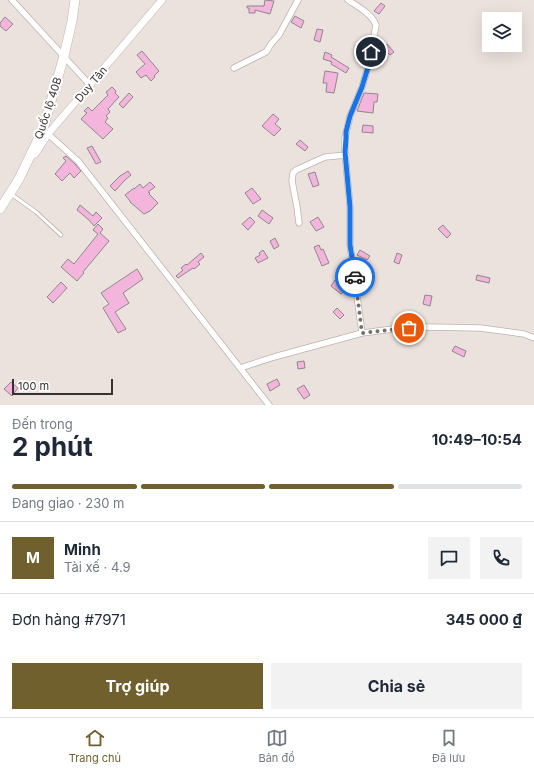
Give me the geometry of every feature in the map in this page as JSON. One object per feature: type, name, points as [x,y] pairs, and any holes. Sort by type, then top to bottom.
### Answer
[{"type":"highway","name":"Quốc lộ 40B","points":[[0,209],[23,170],[43,129],[64,56],[75,0]]},
{"type":"street","points":[[12,0],[90,85]]},
{"type":"street","name":"Duy Tân","points":[[23,170],[48,134],[162,0]]},
{"type":"street","points":[[234,68],[266,52],[279,35],[298,0]]},
{"type":"street","points":[[348,0],[374,19],[376,25],[369,64],[362,87],[350,116],[346,132],[346,155],[350,207],[350,245],[362,333]]},
{"type":"street","points":[[48,134],[78,161],[269,405]]},
{"type":"street","points":[[299,223],[292,181],[293,173],[296,170],[325,156],[346,155]]},
{"type":"street","points":[[240,368],[362,333],[409,328],[480,328],[524,334],[534,338]]},
{"type":"lane","points":[[10,193],[62,234]]},
{"type":"building","points":[[265,0],[274,1],[270,14],[255,10],[255,13],[249,13],[249,8],[247,8],[247,6],[264,6]]},
{"type":"building","points":[[381,3],[385,6],[379,14],[374,11]]},
{"type":"building","points":[[295,16],[304,21],[301,28],[291,22]]},
{"type":"building","points":[[5,17],[13,24],[6,31],[0,26],[0,23]]},
{"type":"building","points":[[317,29],[323,30],[320,42],[314,40]]},
{"type":"building","points":[[387,44],[394,52],[390,55],[383,48]]},
{"type":"building","points":[[142,51],[159,71],[151,81],[146,75],[141,78],[136,72],[145,64],[137,55]]},
{"type":"building","points":[[325,52],[332,55],[331,57],[349,68],[346,73],[331,64],[332,62],[323,59]]},
{"type":"building","points":[[325,71],[338,73],[334,93],[326,92],[327,83],[323,83]]},
{"type":"building","points":[[112,87],[119,97],[108,109],[110,112],[106,116],[108,118],[105,122],[113,129],[103,139],[81,119],[87,113],[84,111],[88,107],[92,111],[108,95],[106,92]]},
{"type":"building","points":[[129,93],[133,97],[123,108],[119,104]]},
{"type":"building","points":[[364,93],[378,94],[377,102],[374,102],[373,113],[357,111]]},
{"type":"building","points":[[273,114],[279,119],[275,124],[281,129],[274,136],[262,126]]},
{"type":"building","points":[[363,125],[373,126],[373,133],[362,132]]},
{"type":"building","points":[[300,140],[308,147],[305,151],[296,144]]},
{"type":"building","points":[[92,146],[101,162],[96,164],[87,148]]},
{"type":"building","points":[[66,156],[81,171],[74,178],[70,173],[62,181],[55,174],[66,161],[63,158]]},
{"type":"building","points":[[128,171],[131,175],[115,191],[110,186],[120,176]]},
{"type":"building","points":[[315,172],[319,185],[313,187],[308,174]]},
{"type":"building","points":[[150,182],[155,187],[148,192],[158,203],[150,211],[144,214],[130,202],[125,195],[140,184],[143,188]]},
{"type":"building","points":[[252,188],[261,199],[253,204],[245,193]]},
{"type":"building","points":[[80,205],[93,216],[96,212],[102,218],[94,226],[77,210]]},
{"type":"building","points":[[262,210],[273,218],[269,224],[258,216]]},
{"type":"building","points":[[250,217],[255,222],[248,230],[242,224]]},
{"type":"building","points":[[318,217],[324,227],[316,231],[310,222]]},
{"type":"building","points":[[98,224],[103,229],[100,233],[109,241],[77,281],[61,267],[68,259],[74,264],[98,234],[93,230]]},
{"type":"building","points":[[443,225],[451,234],[447,238],[438,229]]},
{"type":"building","points":[[275,238],[279,246],[274,249],[270,241]]},
{"type":"building","points":[[319,245],[321,250],[323,249],[329,263],[322,266],[314,247]]},
{"type":"building","points":[[263,250],[268,258],[258,263],[255,258],[260,255],[259,253]]},
{"type":"building","points":[[360,250],[370,256],[367,260],[357,255]]},
{"type":"building","points":[[201,253],[204,257],[198,262],[200,264],[178,278],[176,276],[183,270],[181,268]]},
{"type":"building","points":[[397,253],[402,255],[399,264],[394,262]]},
{"type":"building","points":[[137,269],[143,279],[123,293],[129,303],[115,312],[126,329],[118,333],[103,308],[109,304],[101,293]]},
{"type":"building","points":[[477,275],[490,278],[489,283],[476,280]]},
{"type":"building","points":[[335,280],[346,289],[341,294],[331,286]]},
{"type":"building","points":[[61,282],[67,288],[53,303],[47,297]]},
{"type":"building","points":[[425,295],[432,296],[430,306],[423,304]]},
{"type":"building","points":[[337,308],[344,315],[340,319],[333,312]]},
{"type":"building","points":[[455,346],[466,351],[464,357],[452,351]]},
{"type":"building","points":[[304,361],[305,368],[298,369],[297,362]]},
{"type":"building","points":[[277,379],[280,385],[270,391],[267,384]]},
{"type":"building","points":[[11,382],[18,388],[12,396],[4,389]]},
{"type":"building","points":[[304,385],[310,395],[304,399],[297,389]]},
{"type":"way so far","points":[[355,277],[362,333],[409,328]]},
{"type":"route","points":[[355,277],[350,245],[350,207],[345,152],[346,132],[350,116],[362,87],[371,52]]}]
